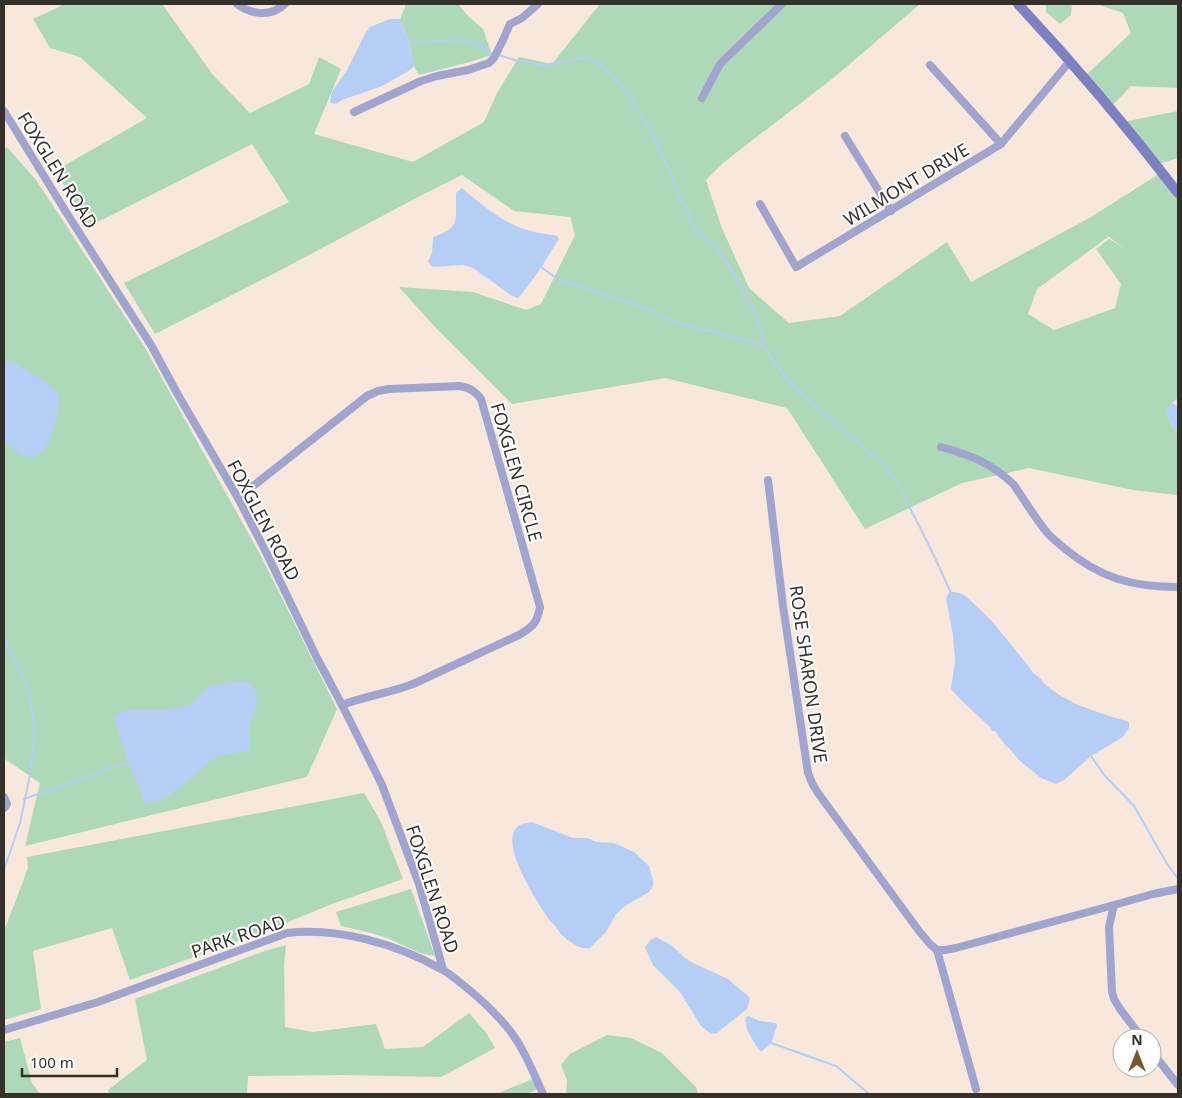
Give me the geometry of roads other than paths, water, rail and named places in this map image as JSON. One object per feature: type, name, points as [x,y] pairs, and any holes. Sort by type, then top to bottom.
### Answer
[{"type":"street","points":[[238,4],[250,11],[262,13],[274,11],[285,4]]},
{"type":"street","points":[[354,112],[421,81],[489,63],[494,58],[510,24],[522,18],[538,4]]},
{"type":"street","points":[[702,98],[720,64],[782,4]]},
{"type":"street","points":[[1018,4],[1122,122],[1178,193]]},
{"type":"street","name":"WILMONT DRIVE","points":[[760,204],[796,268],[1001,144],[1070,61]]},
{"type":"street","points":[[930,65],[1001,144]]},
{"type":"street","name":"FOXGLEN ROAD","points":[[4,111],[151,345],[238,498],[382,785],[419,884],[443,969]]},
{"type":"street","points":[[845,136],[891,211]]},
{"type":"street","name":"FOXGLEN CIRCLE","points":[[238,498],[367,396],[378,391],[460,386],[476,392],[481,399],[540,607],[538,618],[534,624],[519,635],[413,684],[353,701],[342,706]]},
{"type":"street","points":[[941,448],[965,453],[987,464],[1002,475],[1014,485],[1052,538],[1078,560],[1104,574],[1133,584],[1178,587]]},
{"type":"street","name":"ROSE SHARON DRIVE","points":[[768,480],[783,606],[808,773],[813,785],[919,931],[937,950],[976,1089]]},
{"type":"street","points":[[4,797],[6,804],[4,808]]},
{"type":"street","points":[[937,950],[956,948],[1153,894],[1178,889]]},
{"type":"street","points":[[1114,905],[1109,927],[1112,992],[1120,1009],[1134,1028]]},
{"type":"street","name":"PARK ROAD","points":[[4,1030],[98,1002],[287,933],[302,931],[326,932],[377,943],[416,956],[443,969],[476,994],[508,1027],[525,1056],[542,1094]]},
{"type":"street","points":[[1162,1065],[1178,1085]]},
{"type":"water","points":[[390,19],[400,19],[409,42],[414,66],[382,86],[342,100],[336,104],[331,103],[332,92],[347,70],[366,32],[370,27]]},
{"type":"water","points":[[462,188],[486,208],[512,224],[534,232],[557,236],[559,239],[535,277],[518,298],[512,296],[473,268],[463,265],[433,267],[428,262],[432,253],[433,237],[449,230],[453,226],[456,216],[456,193]]},
{"type":"water","points":[[4,360],[14,363],[48,383],[59,396],[58,410],[51,437],[43,451],[33,457],[20,454],[4,440]]},
{"type":"water","points":[[1172,403],[1178,406],[1178,435],[1168,418],[1166,409]]},
{"type":"water","points":[[950,591],[962,594],[991,620],[1033,672],[1054,691],[1085,708],[1129,722],[1129,728],[1123,737],[1091,756],[1064,780],[1056,784],[1041,778],[1020,761],[995,731],[992,731],[951,689],[955,661],[953,635],[946,598]]},
{"type":"water","points":[[245,681],[252,686],[257,698],[249,726],[249,750],[215,758],[169,795],[146,805],[128,763],[114,716],[129,710],[179,708],[190,703],[213,686]]},
{"type":"water","points":[[532,822],[573,838],[588,838],[596,842],[614,843],[634,852],[649,866],[653,886],[649,892],[625,906],[616,914],[606,932],[590,948],[578,946],[561,934],[538,902],[517,863],[512,839],[515,830],[524,823]]},
{"type":"water","points":[[656,937],[671,945],[693,963],[728,979],[750,998],[747,1009],[717,1033],[711,1034],[701,1026],[680,992],[653,965],[645,947]]},
{"type":"water","points":[[748,1016],[760,1021],[776,1023],[777,1026],[771,1043],[762,1051],[760,1051],[752,1039],[746,1026],[745,1021]]},
{"type":"waterway","points":[[409,42],[463,40],[478,43],[486,51],[494,54]]},
{"type":"waterway","points":[[499,55],[518,61],[543,65],[589,57],[618,81],[632,99],[649,127],[673,179],[679,197],[690,213],[690,220],[698,232],[717,249],[735,275],[755,312],[764,341],[763,344],[771,358],[803,396],[873,455],[890,472],[905,497],[950,591]]},
{"type":"waterway","points":[[541,267],[556,278],[638,305],[677,323],[762,344]]},
{"type":"waterway","points":[[4,638],[27,687],[35,726],[30,775],[20,823],[4,870]]},
{"type":"waterway","points":[[1091,756],[1105,776],[1134,806],[1166,862],[1178,879]]},
{"type":"waterway","points":[[24,799],[98,774],[114,766],[128,763]]},
{"type":"waterway","points":[[771,1043],[836,1066],[869,1094]]}]
